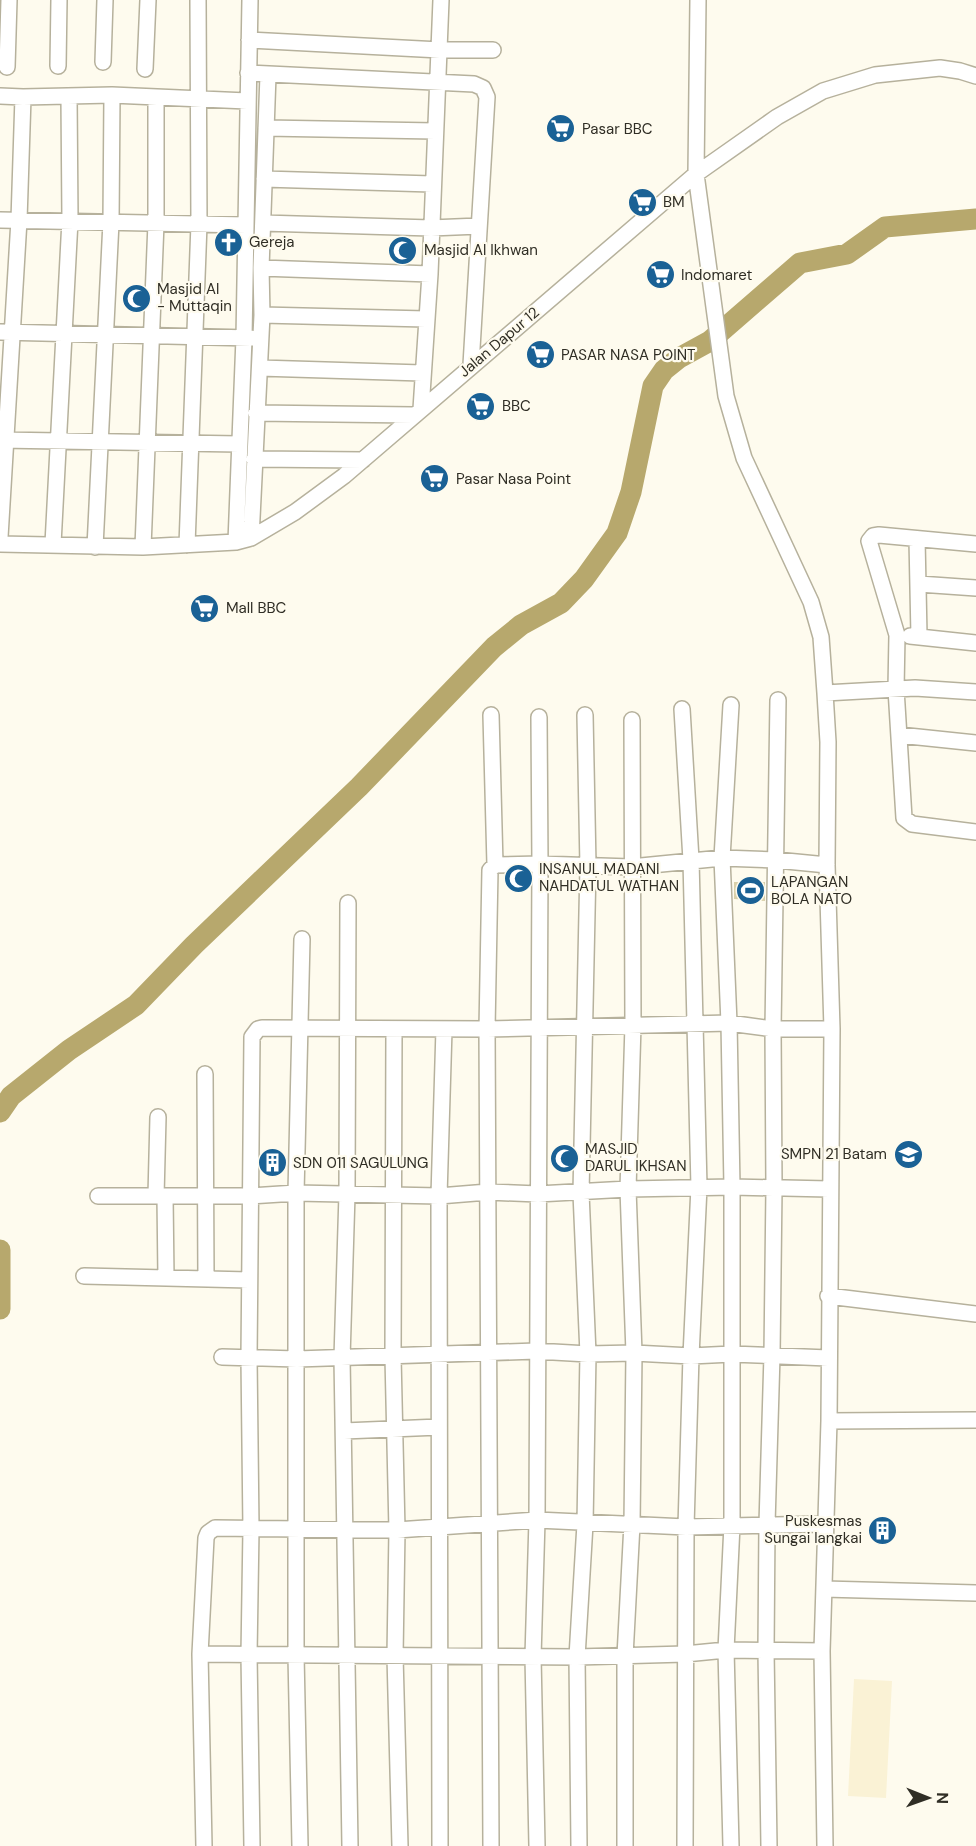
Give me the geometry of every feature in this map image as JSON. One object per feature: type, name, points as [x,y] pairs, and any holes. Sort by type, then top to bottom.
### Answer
[{"type":"street","points":[[7,67],[9,0]]},
{"type":"street","points":[[58,66],[59,0]]},
{"type":"street","points":[[103,62],[105,0]]},
{"type":"street","points":[[146,69],[148,0]]},
{"type":"street","points":[[187,545],[189,443],[199,224],[198,0]]},
{"type":"street","points":[[236,542],[244,338],[250,0]]},
{"type":"street","points":[[256,413],[417,412],[430,274],[441,0]]},
{"type":"street","points":[[698,0],[696,174],[726,396],[744,458],[811,602],[821,637],[825,693],[828,753],[827,865],[831,1029],[829,1420],[822,1651],[825,1846]]},
{"type":"street","points":[[249,40],[440,50],[494,50]]},
{"type":"street","name":"Jalan Dapur 12","points":[[0,544],[143,548],[236,542],[251,538],[295,512],[363,460],[696,174],[785,112],[822,91],[875,75],[940,68],[976,76]]},
{"type":"street","points":[[248,73],[437,82],[479,85],[483,88],[487,97],[471,365]]},
{"type":"street","points":[[251,538],[262,315],[261,268],[268,75]]},
{"type":"street","points":[[0,96],[112,95],[247,101]]},
{"type":"street","points":[[95,547],[111,222],[112,95]]},
{"type":"street","points":[[0,537],[6,332],[19,220],[23,97]]},
{"type":"street","points":[[53,544],[70,220],[69,97]]},
{"type":"street","points":[[143,548],[156,222],[156,97]]},
{"type":"street","points":[[266,128],[435,131]]},
{"type":"street","points":[[264,179],[432,184]]},
{"type":"street","points":[[0,220],[246,225]]},
{"type":"street","points":[[263,223],[431,228],[479,226]]},
{"type":"street","points":[[261,268],[430,274]]},
{"type":"street","points":[[262,315],[426,319]]},
{"type":"street","points":[[6,332],[260,338]]},
{"type":"street","points":[[260,368],[422,373]]},
{"type":"street","points":[[2,440],[239,444]]},
{"type":"street","points":[[254,459],[363,460]]},
{"type":"street","points":[[976,544],[879,535],[873,536],[869,541],[897,635],[896,688],[903,813],[907,822],[976,832]]},
{"type":"street","points":[[917,539],[919,636]]},
{"type":"street","points":[[919,584],[976,588]]},
{"type":"street","points":[[897,635],[976,642]]},
{"type":"street","points":[[825,693],[915,687],[976,692]]},
{"type":"street","points":[[769,1846],[766,1651],[772,1355],[773,1029],[778,700]]},
{"type":"street","points":[[730,1846],[726,1650],[732,1525],[732,1187],[729,1023],[722,858],[731,705]]},
{"type":"street","points":[[682,709],[692,860],[699,1187],[686,1527],[685,1846]]},
{"type":"street","points":[[491,715],[495,865]]},
{"type":"street","points":[[579,1846],[577,1657],[585,1524],[588,1354],[581,1193],[588,866],[585,715]]},
{"type":"street","points":[[537,1846],[533,1657],[537,1520],[539,717]]},
{"type":"street","points":[[625,1846],[625,1656],[632,1524],[634,1353],[628,1189],[633,1025],[632,720]]},
{"type":"street","points":[[899,735],[976,743]]},
{"type":"street","points":[[491,1846],[487,1029],[490,870],[495,865],[632,867],[722,858],[827,865]]},
{"type":"street","points":[[348,903],[347,1194],[342,1358],[350,1846]]},
{"type":"street","points":[[300,1846],[296,1655],[296,1193],[302,939]]},
{"type":"street","points":[[252,1846],[249,1655],[251,1528],[249,1280],[252,1037],[254,1032],[262,1028],[487,1029],[696,1023],[729,1023],[773,1029],[831,1029]]},
{"type":"street","points":[[394,1029],[393,1357],[397,1530],[395,1656],[400,1846]]},
{"type":"street","points":[[440,1846],[439,1196],[444,1029]]},
{"type":"street","points":[[205,1074],[206,1279]]},
{"type":"street","points":[[158,1117],[166,1278]]},
{"type":"street","points":[[98,1196],[250,1196],[296,1193],[439,1196],[488,1192],[581,1193],[699,1187],[829,1189]]},
{"type":"street","points":[[84,1276],[249,1280]]},
{"type":"street","points":[[828,1296],[976,1314]]},
{"type":"street","points":[[222,1357],[297,1359],[536,1351],[828,1358]]},
{"type":"street","points":[[829,1420],[976,1420]]},
{"type":"street","points":[[344,1431],[439,1427]]},
{"type":"street","points":[[204,1846],[200,1654],[206,1538],[208,1533],[215,1528],[397,1530],[537,1520],[686,1527],[826,1524]]},
{"type":"street","points":[[824,1589],[976,1593]]},
{"type":"street","points":[[200,1654],[577,1657],[726,1650],[822,1651]]},
{"type":"shaded area","name":"LAPANGAN BOLA NATO","points":[[734,882],[765,882],[765,901],[734,899]]},
{"type":"shaded area","points":[[854,1679],[892,1681],[886,1798],[848,1796]]},
{"type":"waterway","points":[[0,1112],[11,1096],[69,1050],[136,1005],[194,945],[359,787],[494,647],[521,625],[561,603],[584,579],[617,533],[631,492],[653,386],[664,370],[679,358],[710,341],[800,263],[847,254],[885,227],[976,219]]},
{"type":"waterway","points":[[0,1250],[0,1309]]},
{"type":"place","name":"Pasar BBC","points":[[561,129]]},
{"type":"place","name":"BM","points":[[642,202]]},
{"type":"place","name":"Gereja","points":[[228,242]]},
{"type":"place","name":"Masjid Al Ikhwan","points":[[403,250]]},
{"type":"place","name":"Indomaret","points":[[660,275]]},
{"type":"place","name":"Masjid Al - Muttaqin","points":[[136,298]]},
{"type":"place","name":"PASAR NASA POINT","points":[[540,355]]},
{"type":"place","name":"BBC","points":[[481,406]]},
{"type":"place","name":"Pasar Nasa Point","points":[[435,479]]},
{"type":"place","name":"Mall BBC","points":[[205,608]]},
{"type":"place","name":"INSANUL MADANI NAHDATUL WATHAN","points":[[518,878]]},
{"type":"place","name":"LAPANGAN BOLA NATO","points":[[750,891]]},
{"type":"place","name":"SMPN 21 Batam","points":[[908,1154]]},
{"type":"place","name":"MASJID DARUL IKHSAN","points":[[564,1158]]},
{"type":"place","name":"SDN 011 SAGULUNG","points":[[272,1163]]},
{"type":"place","name":"Puskesmas Sungai langkai","points":[[883,1530]]}]
